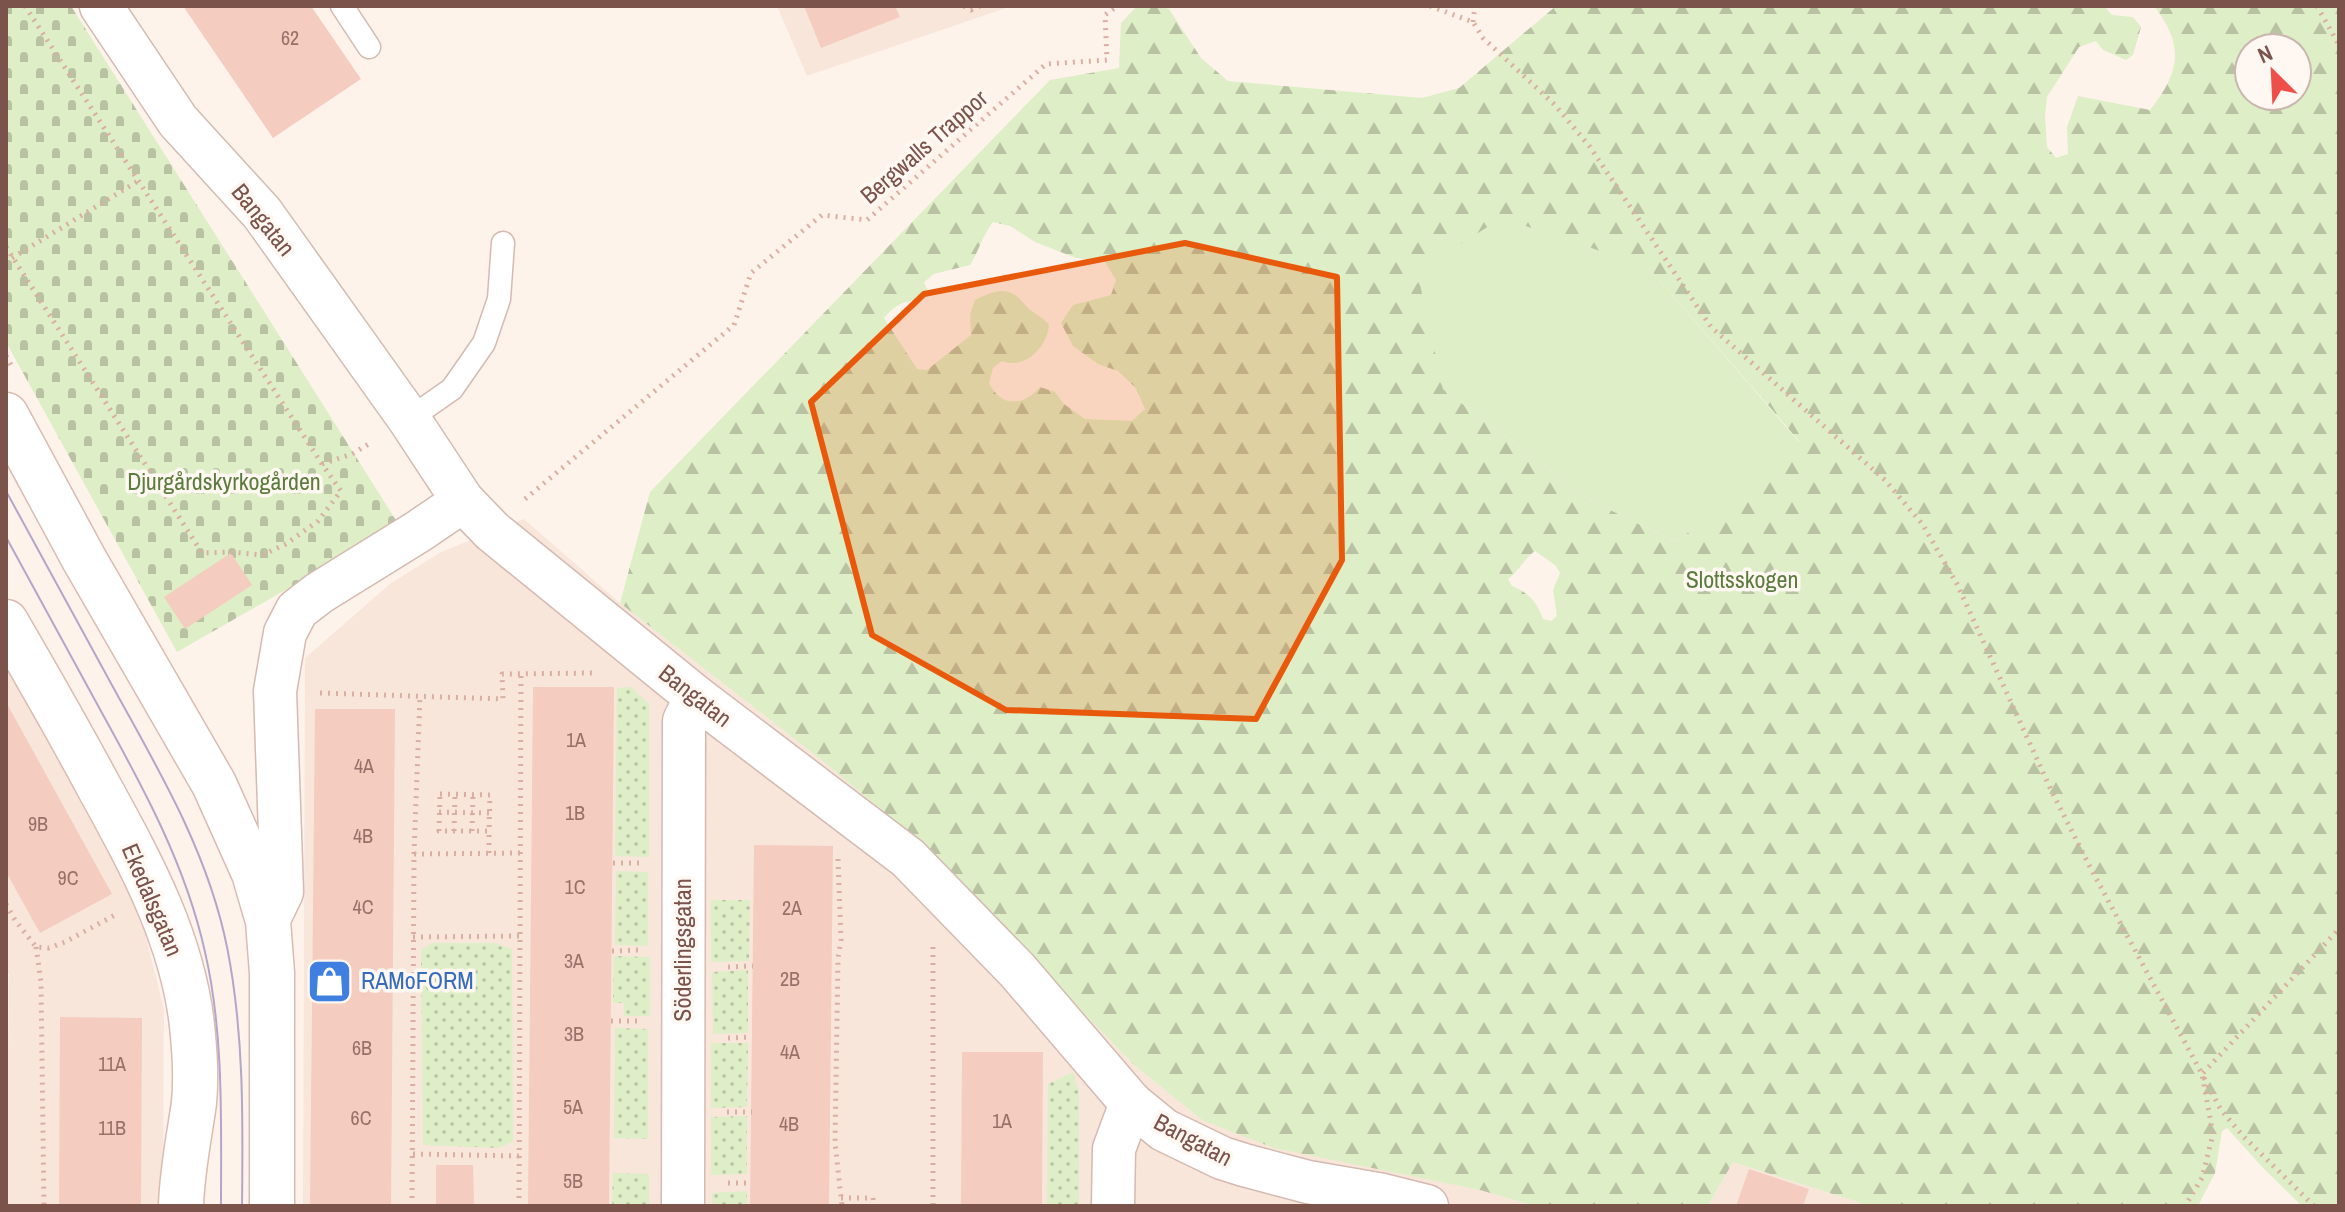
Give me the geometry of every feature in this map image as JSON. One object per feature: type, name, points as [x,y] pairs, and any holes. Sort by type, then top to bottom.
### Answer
[{"type":"street","name":"Bangatan","points":[[101,6],[178,121],[262,213],[409,419],[463,501],[492,531],[696,697],[908,858],[1017,970],[1131,1103],[1164,1130],[1222,1158],[1308,1182],[1427,1206]]},
{"type":"street","points":[[6,415],[84,559],[214,784],[254,873],[268,921],[272,973],[272,1206]]},
{"type":"street","points":[[268,921],[282,892],[275,691],[285,633],[297,610],[319,593],[463,501]]},
{"type":"street","name":"Ekedalsgatan","points":[[6,622],[143,868],[167,923],[176,953],[184,982],[193,1048],[194,1100],[181,1206]]},
{"type":"street","name":"Söderlingsgatan","points":[[683,1206],[684,721],[696,697]]},
{"type":"street","points":[[1113,1206],[1114,1149],[1131,1103]]},
{"type":"lane","points":[[342,6],[369,47]]},
{"type":"lane","points":[[409,419],[452,389],[484,343],[499,299],[503,243]]},
{"type":"path","points":[[6,247],[202,553],[262,555],[286,544],[318,521],[341,491],[25,6]]},
{"type":"path","points":[[964,6],[971,10],[980,6]]},
{"type":"path","name":"Bergwalls Trappor","points":[[525,499],[734,325],[751,273],[822,215],[867,220],[1046,64],[1107,60],[1105,15],[1117,6]]},
{"type":"path","points":[[1430,6],[1473,22],[1483,38],[1555,105],[1590,147],[1711,327],[1885,480],[1923,525],[1957,584],[2052,792],[2090,867],[2221,1110],[2314,1206]]},
{"type":"path","points":[[1473,22],[1475,6]]},
{"type":"path","points":[[2317,6],[2339,45]]},
{"type":"path","points":[[12,258],[138,181]]},
{"type":"path","points":[[322,464],[352,454],[409,419]]},
{"type":"path","points":[[275,691],[503,699],[502,674],[598,673]]},
{"type":"path","points":[[519,1206],[521,674]]},
{"type":"path","points":[[412,1206],[414,854],[420,696]]},
{"type":"path","points":[[489,831],[439,831],[440,794],[490,795],[489,853]]},
{"type":"path","points":[[454,831],[455,794]]},
{"type":"path","points":[[472,831],[473,795]]},
{"type":"path","points":[[439,812],[490,813]]},
{"type":"path","points":[[838,850],[841,940],[838,958],[835,1143],[842,1206]]},
{"type":"path","points":[[414,854],[520,853]]},
{"type":"path","points":[[613,863],[642,863]]},
{"type":"path","points":[[6,904],[36,947],[41,982],[44,1206]]},
{"type":"path","points":[[36,947],[49,948],[65,942],[126,910]]},
{"type":"path","points":[[2202,1074],[2339,929]]},
{"type":"path","points":[[413,937],[521,936]]},
{"type":"path","points":[[933,941],[933,1206]]},
{"type":"path","points":[[612,951],[642,950]]},
{"type":"path","points":[[611,1021],[642,1021]]},
{"type":"path","points":[[2185,1206],[2202,1178],[2213,1134],[2202,1074]]},
{"type":"path","points":[[413,1154],[520,1156]]},
{"type":"path","points":[[841,1198],[873,1198],[874,1206]]},
{"type":"highlighted area","points":[[1185,243],[1337,277],[1342,560],[1256,719],[1006,710],[872,635],[811,402],[924,294]]},
{"type":"shaded area","points":[[777,6],[1012,6],[807,76]]},
{"type":"shaded area","points":[[524,519],[620,603],[906,830],[1133,1064],[1202,1120],[1535,1206],[303,1206],[305,658],[391,583],[441,552]]},
{"type":"shaded area","points":[[6,662],[118,868],[145,933],[164,1009],[163,1206],[6,1206],[9,974],[6,974]]},
{"type":"shaded area","points":[[1733,1162],[1861,1203],[1862,1206],[1708,1206]]},
{"type":"green space","name":"Djurgårdskyrkogården","points":[[6,6],[71,6],[399,525],[177,652],[6,342]]},
{"type":"green space","name":"Slottsskogen","points":[[1137,6],[1169,9],[1201,58],[1228,81],[1422,98],[1459,88],[1556,6],[2104,6],[2112,15],[2133,17],[2141,27],[2133,55],[2126,60],[2103,50],[2096,41],[2079,47],[2047,97],[2047,147],[2056,158],[2068,154],[2067,127],[2078,96],[2150,110],[2160,96],[2173,71],[2175,59],[2171,34],[2154,6],[2339,6],[2339,1206],[2302,1206],[2227,1128],[2222,1131],[2215,1173],[2198,1206],[1862,1206],[1861,1203],[1733,1162],[1708,1206],[1535,1206],[1480,1190],[1274,1148],[1202,1120],[1133,1064],[906,830],[620,603],[650,492],[1050,80],[1119,68],[1121,23]],"holes":[[[993,222],[1010,226],[1035,242],[1076,258],[1105,262],[1116,280],[1111,295],[1073,305],[1061,323],[1073,346],[1098,364],[1118,371],[1136,388],[1145,409],[1132,421],[1085,419],[1064,404],[1055,392],[1040,387],[1027,398],[1013,402],[994,391],[989,383],[993,368],[1002,361],[1018,362],[1033,355],[1044,342],[1049,325],[1008,292],[997,292],[975,300],[970,315],[971,335],[927,370],[917,369],[884,318],[902,303],[929,294],[924,282],[934,274],[970,265]],[[1648,267],[1799,441],[1676,542],[1588,499],[1443,389]],[[1535,551],[1555,565],[1560,573],[1553,590],[1557,616],[1551,621],[1543,619],[1532,599],[1512,586],[1508,579]]]},
{"type":"green space","points":[[1502,218],[1648,267],[1799,442],[1676,542],[1588,499],[1443,389],[1417,271]]},
{"type":"green space","points":[[631,687],[649,704],[649,857],[615,856],[617,688]]},
{"type":"green space","points":[[616,871],[648,872],[648,946],[615,945]]},
{"type":"green space","points":[[711,900],[750,900],[749,961],[711,962]]},
{"type":"green space","points":[[432,943],[495,943],[512,949],[513,1141],[500,1148],[423,1145],[421,950]]},
{"type":"green space","points":[[614,956],[650,957],[650,1016],[624,1016],[624,1003],[613,1003]]},
{"type":"green space","points":[[748,970],[748,1033],[713,1034],[712,972]]},
{"type":"green space","points":[[615,1028],[648,1029],[648,1139],[614,1138]]},
{"type":"green space","points":[[711,1043],[748,1043],[747,1107],[711,1108]]},
{"type":"green space","points":[[1073,1072],[1079,1092],[1079,1206],[1047,1206],[1048,1084]]},
{"type":"green space","points":[[747,1116],[747,1174],[711,1175],[711,1117]]},
{"type":"green space","points":[[613,1173],[649,1174],[649,1206],[612,1206]]},
{"type":"green space","points":[[747,1191],[747,1206],[712,1206],[712,1193]]},
{"type":"building","points":[[183,6],[311,6],[361,79],[273,138]]},
{"type":"building","points":[[804,6],[895,6],[900,17],[821,48]]},
{"type":"building","points":[[231,553],[252,585],[185,629],[164,597]]},
{"type":"building","points":[[533,687],[614,687],[609,1206],[528,1206]]},
{"type":"building","points":[[6,702],[112,894],[40,933],[6,872]]},
{"type":"building","points":[[315,709],[395,709],[391,1206],[310,1206]]},
{"type":"building","points":[[754,845],[833,846],[829,1206],[750,1206]]},
{"type":"building","points":[[60,1017],[142,1018],[141,1206],[59,1206]]},
{"type":"building","points":[[962,1052],[1043,1052],[1042,1206],[961,1206]]},
{"type":"building","points":[[436,1165],[473,1165],[474,1204],[436,1205]]},
{"type":"building","points":[[1749,1169],[1809,1189],[1803,1206],[1736,1206]]},
{"type":"tram line","points":[[6,491],[168,788],[209,881],[227,947],[237,1011],[242,1108],[242,1206]]},
{"type":"tram line","points":[[6,537],[148,799],[175,859],[197,920],[216,1014],[221,1110],[221,1206]]},
{"type":"place","name":"RAMoFORM","points":[[330,981]]}]
